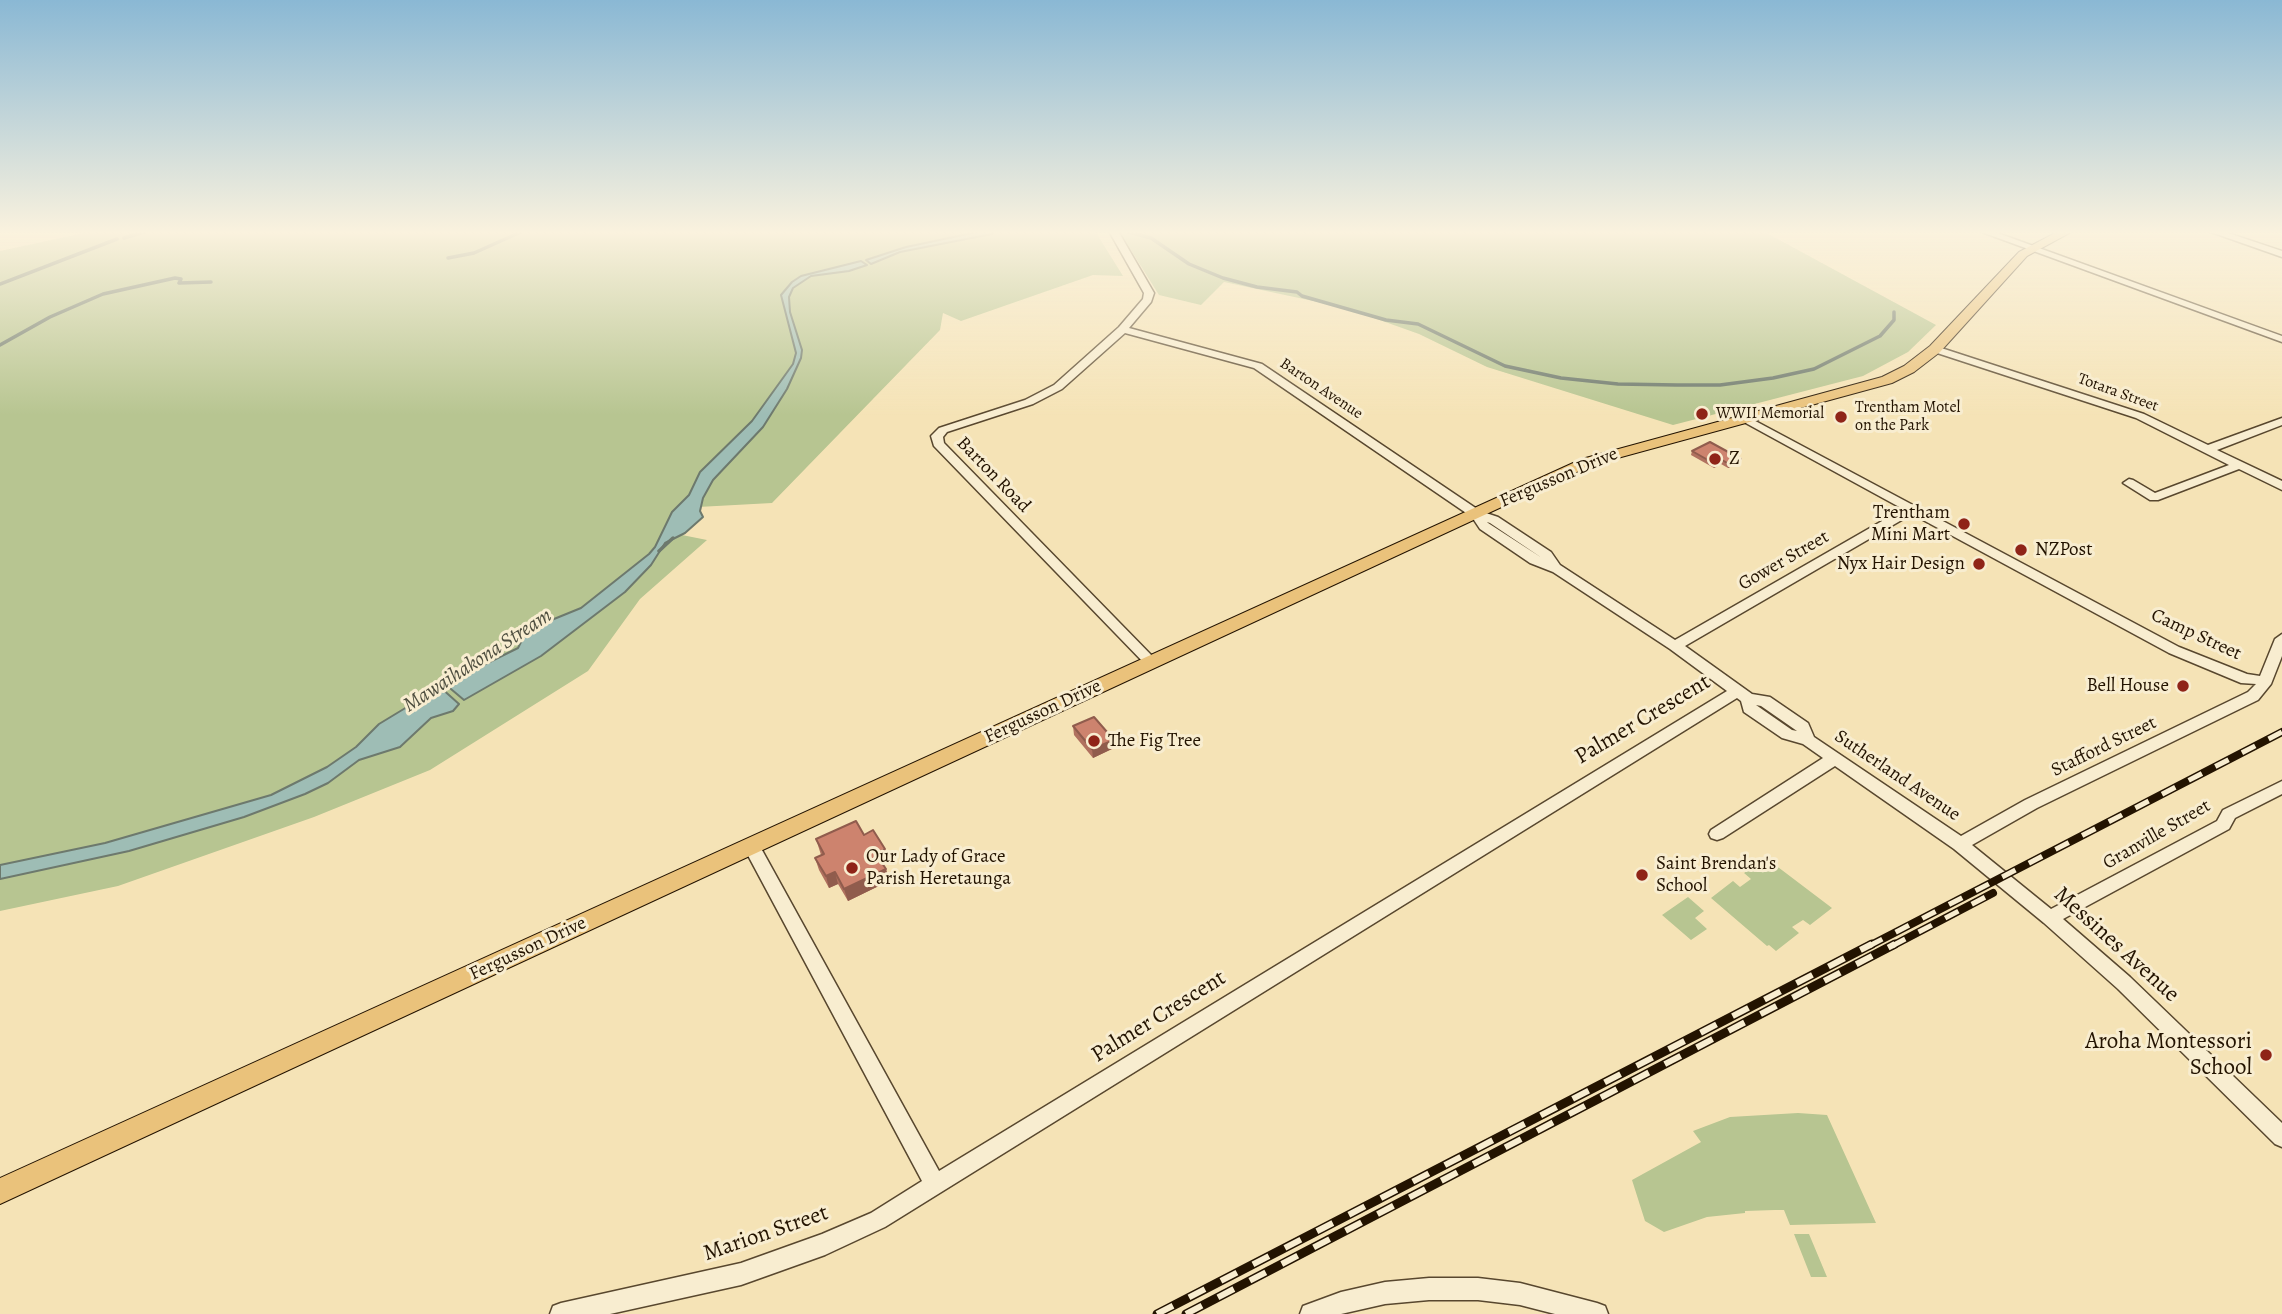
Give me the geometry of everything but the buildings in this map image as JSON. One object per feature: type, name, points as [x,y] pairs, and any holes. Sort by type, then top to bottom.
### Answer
[{"type":"main road","name":"Fergusson Drive","points":[[0,1191],[1601,456],[1887,380],[1909,369],[1935,349],[1987,292]]},
{"type":"street","points":[[1123,329],[1148,300],[1149,292]]},
{"type":"street","points":[[2154,292],[2282,339]]},
{"type":"street","name":"Barton Avenue","points":[[1123,329],[1258,366],[1476,513]]},
{"type":"street","name":"Barton Road","points":[[1123,329],[1058,387],[1044,396],[943,430],[937,436],[938,444],[1151,663]]},
{"type":"street","name":"Totara Street","points":[[1935,349],[2124,410],[2282,486]]},
{"type":"street","name":"Camp Street","points":[[1746,419],[2174,650],[2259,682]]},
{"type":"street","points":[[2208,449],[2282,421]]},
{"type":"street","points":[[2129,484],[2154,497],[2239,465]]},
{"type":"street","name":"Gower Street","points":[[1675,646],[1912,509]]},
{"type":"street","points":[[1476,513],[1484,526],[1506,541],[1535,560],[1558,569],[1675,646],[1743,695]]},
{"type":"street","name":"Camp Street","points":[[2123,621],[2250,674],[2259,682]]},
{"type":"street","points":[[2259,682],[2282,639]]},
{"type":"street","points":[[2204,663],[2236,684],[2241,690],[2242,701]]},
{"type":"street","name":"Stafford Street","points":[[1960,844],[2032,804],[2253,696],[2259,682]]},
{"type":"street","name":"Sutherland Avenue","points":[[1743,695],[1749,708],[1787,734],[1808,740],[1960,844],[2006,881]]},
{"type":"street","name":"Palmer Crescent","points":[[935,1184],[1743,695]]},
{"type":"street","points":[[1717,834],[1834,758]]},
{"type":"street","name":"Granville Street","points":[[2050,918],[2224,825],[2229,814],[2282,787]]},
{"type":"street","points":[[751,846],[935,1184]]},
{"type":"street","name":"Messines Avenue","points":[[2006,881],[2193,1048],[2282,1137]]},
{"type":"street","name":"Marion Street","points":[[561,1314],[741,1275],[825,1244],[878,1220],[935,1184]]},
{"type":"street","points":[[1311,1314],[1341,1303],[1385,1293],[1429,1289],[1478,1289],[1520,1294],[1597,1314]]},
{"type":"green space","points":[[0,292],[1043,292],[961,321],[943,313],[940,330],[772,503],[698,507],[682,535],[707,540],[640,599],[588,671],[430,770],[314,817],[118,886],[0,911]]},
{"type":"green space","points":[[1157,292],[1214,292],[1201,305],[1159,295]]},
{"type":"green space","points":[[1272,292],[1876,292],[1936,325],[1908,352],[1863,376],[1673,425],[1487,367],[1419,334],[1346,308]]},
{"type":"green space","points":[[1766,858],[1832,908],[1810,925],[1803,920],[1792,927],[1799,933],[1776,951],[1711,898],[1733,881],[1740,887],[1751,879],[1744,873]]},
{"type":"green space","points":[[1688,897],[1704,911],[1695,918],[1707,929],[1691,940],[1662,915]]},
{"type":"green space","points":[[1798,1113],[1827,1115],[1876,1223],[1790,1225],[1784,1210],[1745,1211],[1707,1217],[1664,1232],[1645,1221],[1632,1180],[1701,1142],[1693,1131],[1730,1117]]},
{"type":"green space","points":[[1794,1234],[1809,1234],[1827,1277],[1811,1277]]},
{"type":"water","points":[[791,292],[790,312],[802,350],[801,358],[787,389],[763,427],[713,480],[703,498],[700,511],[703,517],[685,533],[665,543],[651,565],[625,592],[541,656],[464,700],[445,684],[518,648],[527,630],[581,608],[655,547],[672,512],[689,495],[700,472],[752,421],[793,364],[796,353],[781,295]]},
{"type":"water","points":[[440,687],[459,704],[453,711],[431,718],[400,747],[359,760],[328,783],[305,794],[244,817],[129,851],[0,879],[0,865],[105,843],[271,795],[327,767],[356,747],[379,724]]},
{"type":"waterway","points":[[0,345],[50,317],[111,292]]},
{"type":"waterway","name":"Mawaihakona Stream","points":[[1297,292],[1302,296],[1386,320],[1418,324],[1505,366],[1561,378],[1618,384],[1720,385],[1814,369],[1880,336],[1894,320],[1894,312]]},
{"type":"waterway","name":"Mawaihakona Stream","points":[[659,551],[673,538]]},
{"type":"railway","points":[[1869,946],[2282,732]]},
{"type":"railway","points":[[1892,946],[1993,893]]},
{"type":"railway","points":[[1157,1314],[1872,944]]},
{"type":"railway","points":[[1186,1314],[1895,944]]},
{"type":"place","name":"WWII Memorial","points":[[1702,414]]},
{"type":"place","name":"Trentham Motel on the Park","points":[[1841,417]]},
{"type":"place","name":"Z","points":[[1715,459]]},
{"type":"place","name":"Trentham Mini Mart","points":[[1964,524]]},
{"type":"place","name":"NZPost","points":[[2021,550]]},
{"type":"place","name":"Nyx Hair Design","points":[[1979,564]]},
{"type":"place","name":"Bell House","points":[[2183,686]]},
{"type":"place","name":"The Fig Tree","points":[[1094,741]]},
{"type":"place","name":"Our Lady of Grace Parish Heretaunga","points":[[852,868]]},
{"type":"place","name":"Saint Brendan's School","points":[[1642,875]]},
{"type":"place","name":"Aroha Montessori School","points":[[2266,1055]]}]
